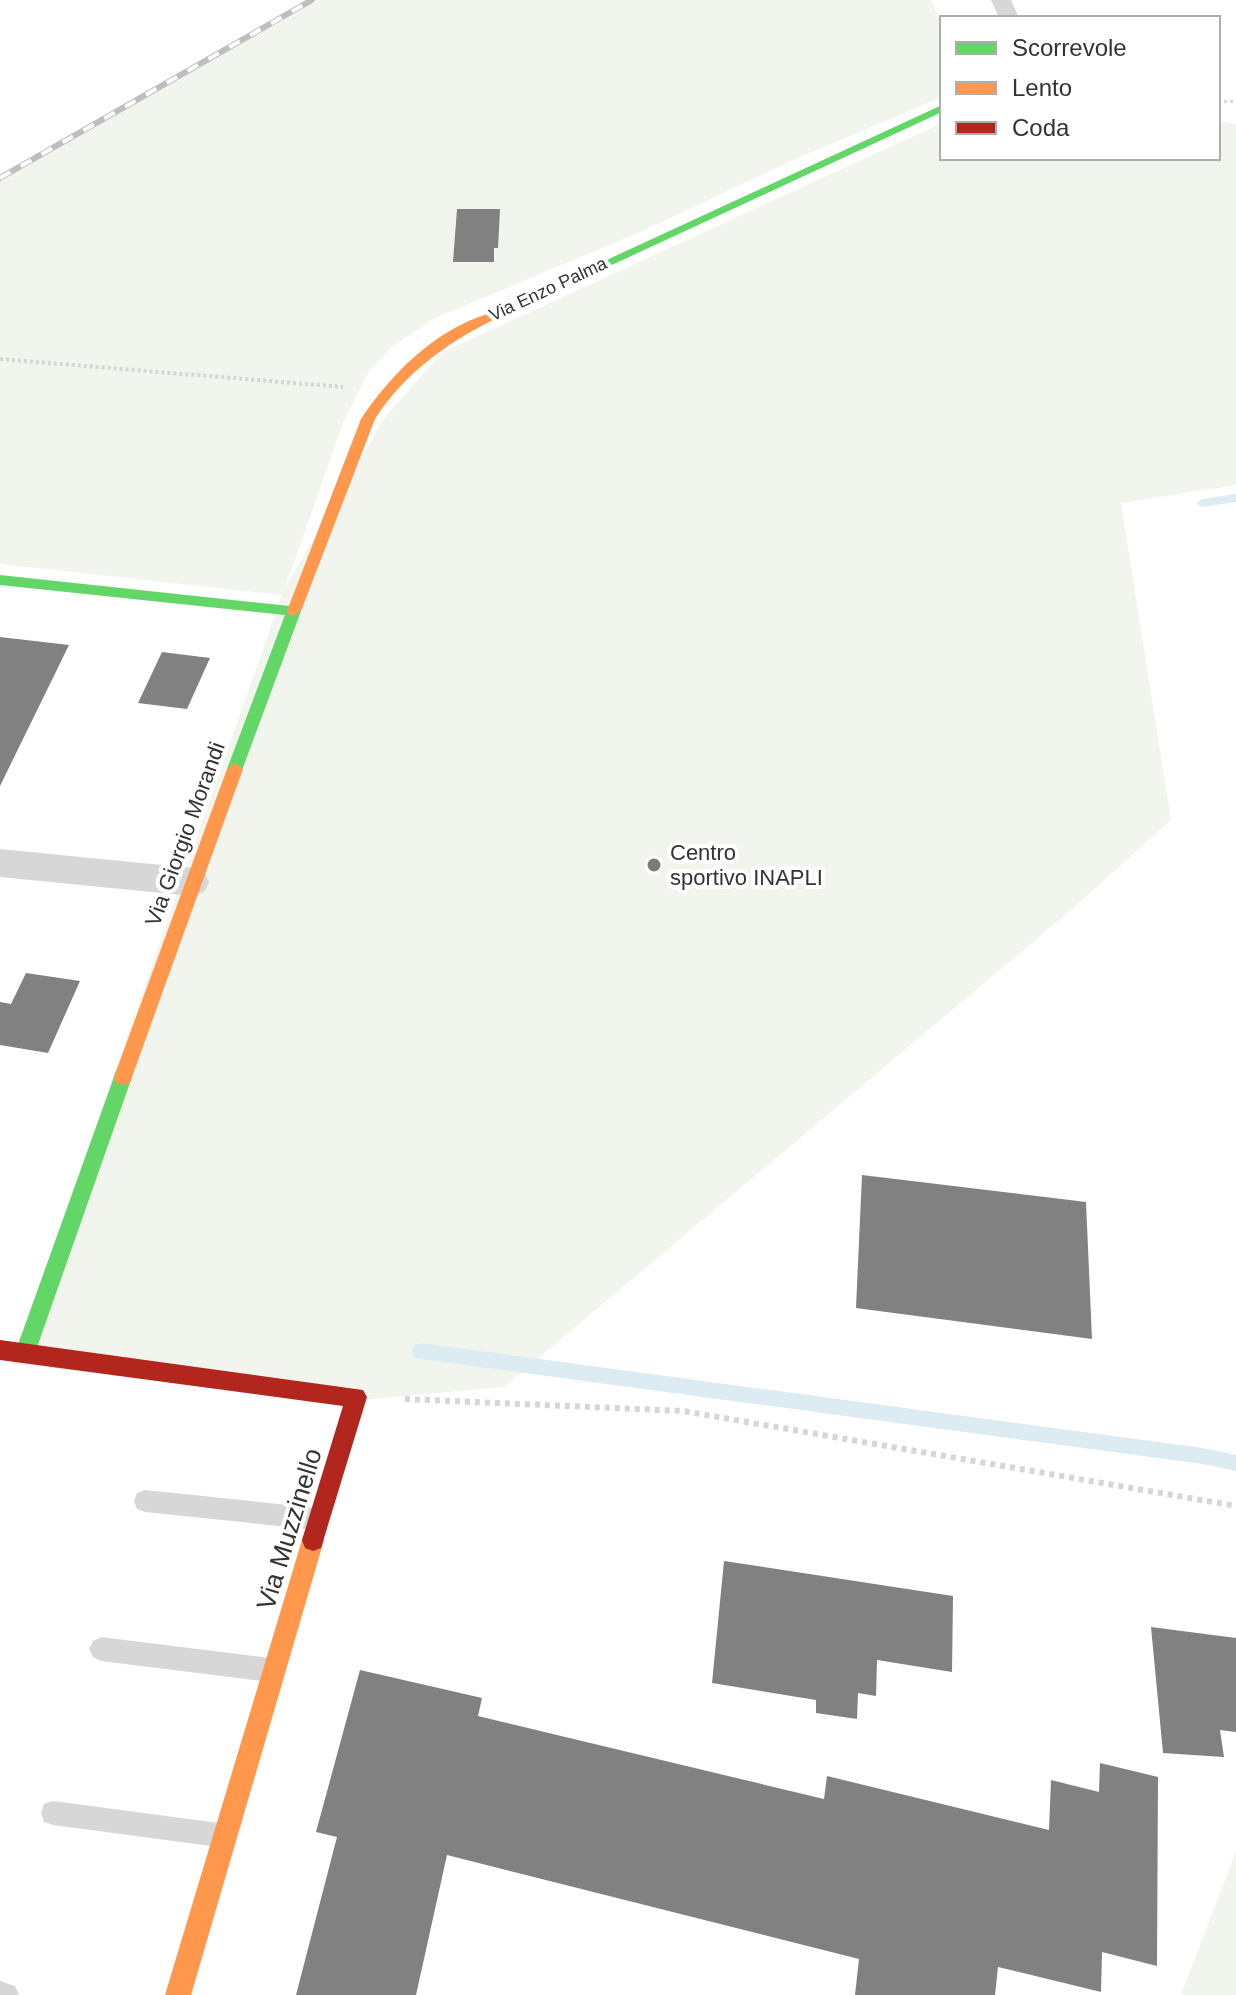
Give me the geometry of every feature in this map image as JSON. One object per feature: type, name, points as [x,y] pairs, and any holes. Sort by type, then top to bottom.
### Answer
[{"type":"street","name":"Via Enzo Palma","points":[[294,611],[368,419],[383,390],[409,364],[439,343],[479,322],[940,109]]},
{"type":"street","points":[[0,580],[294,611]]},
{"type":"street","name":"Via Giorgio Morandi","points":[[25,1353],[192,882],[294,611]]},
{"type":"street","points":[[0,863],[192,882]]},
{"type":"street","points":[[0,1350],[356,1397]]},
{"type":"street","name":"Via Muzzinello","points":[[178,1995],[356,1397]]},
{"type":"lane","points":[[145,1501],[319,1519]]},
{"type":"lane","points":[[101,1649],[274,1671]]},
{"type":"lane","points":[[53,1813],[225,1836]]},
{"type":"lane","points":[[0,1994],[6,1995]]},
{"type":"path","points":[[356,1397],[683,1411],[1236,1506]]},
{"type":"shaded area","points":[[319,0],[931,0],[940,20],[940,98],[791,161],[636,234],[433,319],[393,346],[369,371],[344,420],[285,588],[385,417],[443,352],[940,124],[940,160],[1220,160],[1220,121],[1236,124],[1236,485],[1121,503],[1171,820],[1072,909],[504,1387],[361,1400],[12,1364],[282,595],[0,564],[0,181]]},
{"type":"shaded area","points":[[1236,1851],[1236,1995],[1181,1995]]},
{"type":"building","points":[[457,209],[500,209],[494,262],[453,262]]},
{"type":"building","points":[[0,637],[69,645],[0,786]]},
{"type":"building","points":[[162,652],[210,658],[187,709],[138,703]]},
{"type":"building","points":[[26,973],[80,981],[48,1053],[0,1045],[0,1002],[11,1004]]},
{"type":"building","points":[[862,1175],[1086,1202],[1092,1339],[856,1308]]},
{"type":"building","points":[[724,1561],[953,1596],[952,1672],[877,1660],[876,1696],[858,1693],[857,1719],[816,1713],[816,1700],[712,1683]]},
{"type":"building","points":[[1151,1627],[1236,1638],[1236,1732],[1220,1730],[1224,1757],[1163,1753]]},
{"type":"building","points":[[360,1670],[482,1698],[478,1716],[824,1799],[827,1776],[1049,1830],[1051,1780],[1099,1792],[1100,1763],[1158,1777],[1157,1966],[1102,1952],[1101,1992],[998,1967],[995,1995],[855,1995],[859,1959],[447,1855],[416,1995],[296,1995],[337,1837],[316,1832]]},
{"type":"waterway","points":[[1202,503],[1236,498]]},
{"type":"waterway","points":[[420,1351],[1203,1456],[1236,1463]]},
{"type":"railway","points":[[0,178],[312,0]]},
{"type":"traffic: fast","points":[[487,318],[940,109]]},
{"type":"traffic: fast","points":[[0,580],[294,611],[235,769]]},
{"type":"traffic: fast","points":[[25,1353],[123,1077]]},
{"type":"traffic: slow","points":[[294,611],[368,419],[379,402],[420,359],[451,337],[487,318]]},
{"type":"traffic: slow","points":[[123,1077],[235,769]]},
{"type":"traffic: slow","points":[[178,1995],[313,1540]]},
{"type":"traffic: jam","points":[[0,1350],[356,1397],[313,1540]]},
{"type":"place","name":"Centro sportivo INAPLI","points":[[654,865]]}]
